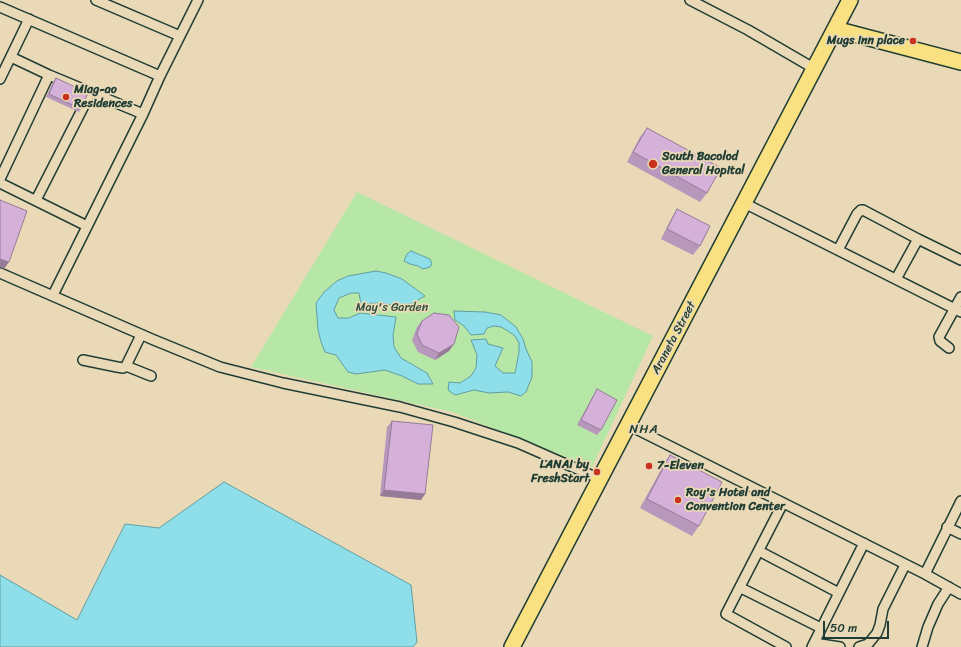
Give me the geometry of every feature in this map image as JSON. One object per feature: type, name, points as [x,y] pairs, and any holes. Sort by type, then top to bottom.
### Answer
[{"type":"main road","name":"Araneta Street","points":[[512,647],[850,0]]},
{"type":"main road","points":[[835,29],[961,62]]},
{"type":"street","points":[[96,0],[180,36]]},
{"type":"street","points":[[53,296],[198,0]]},
{"type":"street","points":[[690,0],[748,30],[815,69]]},
{"type":"street","points":[[0,6],[160,76]]},
{"type":"street","points":[[0,79],[29,18]]},
{"type":"street","points":[[11,57],[49,75],[143,114]]},
{"type":"street","points":[[0,179],[49,75]]},
{"type":"street","points":[[36,200],[91,92]]},
{"type":"street","points":[[0,183],[87,226]]},
{"type":"street","points":[[744,203],[958,310]]},
{"type":"street","points":[[838,250],[857,214],[863,210],[961,260]]},
{"type":"street","points":[[896,279],[918,239]]},
{"type":"street","points":[[0,273],[141,335],[220,367],[283,383],[400,407],[454,422],[518,443],[600,479]]},
{"type":"street","points":[[949,348],[940,341],[939,337],[958,310],[961,297]]},
{"type":"street","points":[[126,366],[141,335]]},
{"type":"street","points":[[83,360],[123,368],[126,366],[151,376]]},
{"type":"street","points":[[628,425],[864,543],[961,594]]},
{"type":"street","points":[[925,574],[961,501]]},
{"type":"street","points":[[783,503],[741,588],[726,614],[786,647]]},
{"type":"street","points":[[947,528],[961,534]]},
{"type":"street","points":[[840,647],[813,645],[864,543]]},
{"type":"street","points":[[759,551],[839,593]]},
{"type":"street","points":[[860,647],[868,644],[877,633],[883,609],[905,565]]},
{"type":"street","points":[[922,647],[928,627],[938,604],[949,587]]},
{"type":"street","points":[[741,588],[821,628]]},
{"type":"green space","name":"May's Garden","points":[[357,192],[653,336],[592,467],[452,412],[251,367]]},
{"type":"water","points":[[411,251],[430,259],[432,264],[430,267],[423,269],[404,261],[407,254]]},
{"type":"water","points":[[376,271],[402,279],[425,296],[411,304],[361,304],[359,293],[351,293],[339,298],[334,310],[338,318],[349,318],[360,313],[396,317],[393,336],[394,347],[401,358],[427,373],[433,384],[418,384],[385,370],[356,374],[348,372],[336,355],[325,352],[318,330],[316,303],[324,292],[337,281],[348,276]]},
{"type":"water","points":[[454,311],[485,312],[501,315],[516,327],[523,339],[532,362],[532,377],[526,392],[521,396],[508,392],[489,393],[474,390],[455,395],[448,390],[449,382],[460,383],[471,376],[476,368],[477,355],[471,340],[486,339],[488,344],[503,348],[495,366],[503,373],[515,373],[519,352],[519,343],[515,336],[508,331],[501,327],[494,326],[487,328],[484,334],[471,335],[464,326],[455,320]]},
{"type":"water","points":[[224,482],[411,585],[417,642],[413,647],[0,647],[0,575],[77,620],[125,524],[159,528]]},
{"type":"building","name":"Miag-ao Residences","points":[[56,78],[88,93],[81,109],[49,94]]},
{"type":"building","points":[[647,128],[721,168],[707,193],[633,152]]},
{"type":"building","points":[[0,200],[27,211],[9,262],[0,259]]},
{"type":"building","points":[[677,209],[710,226],[700,246],[667,229]]},
{"type":"building","points":[[434,313],[449,315],[459,327],[454,344],[439,353],[422,345],[417,334],[422,321]]},
{"type":"building","points":[[597,389],[617,400],[601,430],[581,420]]},
{"type":"building","points":[[392,421],[433,425],[425,494],[384,490]]},
{"type":"building","name":"Roy's Hotel and Convention Center","points":[[670,455],[722,482],[699,526],[647,499]]},
{"type":"place","name":"Mugs inn place","points":[[913,41]]},
{"type":"place","name":"Miag-ao Residences","points":[[66,97]]},
{"type":"place","name":"South Bacolod General Hopital","points":[[653,164]]},
{"type":"place","name":"7-Eleven","points":[[649,466]]},
{"type":"place","name":"LANAI by FreshStart","points":[[597,472]]},
{"type":"place","name":"Roy's Hotel and Convention Center","points":[[678,500]]},
{"type":"district","name":"NHA","points":[[644,430]]}]
